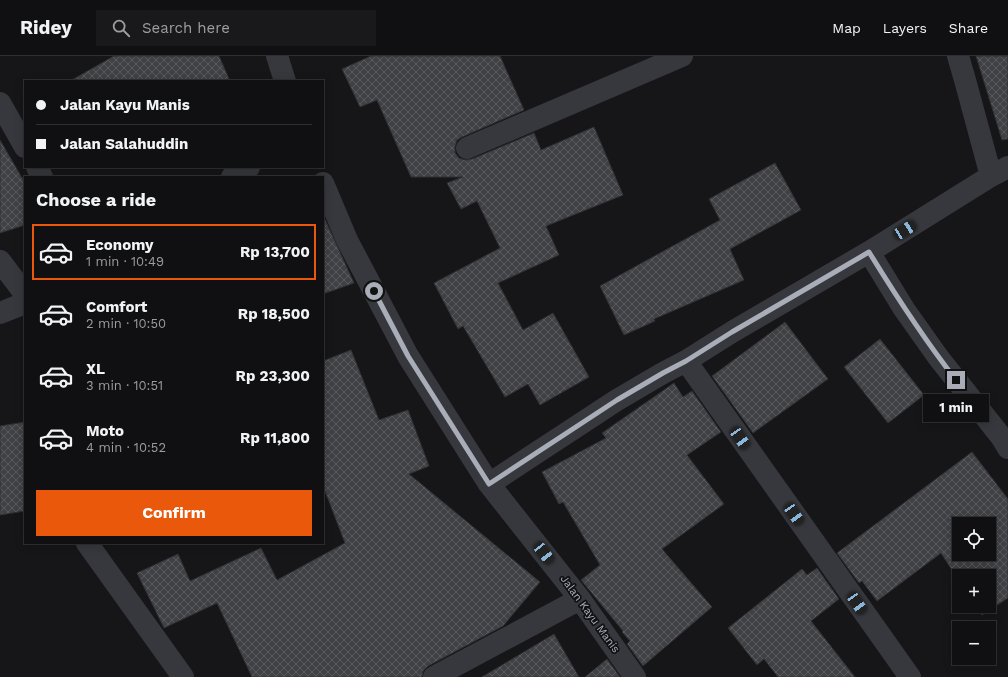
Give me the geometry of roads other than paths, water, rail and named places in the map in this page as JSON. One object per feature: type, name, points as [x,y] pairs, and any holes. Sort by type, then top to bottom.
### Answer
[{"type":"street","points":[[277,56],[285,80]]},
{"type":"street","points":[[468,148],[682,56]]},
{"type":"street","points":[[489,484],[617,400],[686,361],[1000,172],[965,80],[958,56]]},
{"type":"street","points":[[0,103],[24,145]]},
{"type":"street","points":[[234,176],[247,168]]},
{"type":"street","name":"Jalan Kayu Manis","points":[[324,185],[347,240],[408,356],[489,484],[580,599],[635,677]]},
{"type":"street","points":[[869,252],[904,309],[938,357],[1006,440]]},
{"type":"street","points":[[0,261],[24,293]]},
{"type":"street","points":[[0,313],[24,303]]},
{"type":"street","points":[[686,361],[910,677]]},
{"type":"street","points":[[88,544],[183,677]]},
{"type":"street","points":[[434,677],[580,599]]}]
